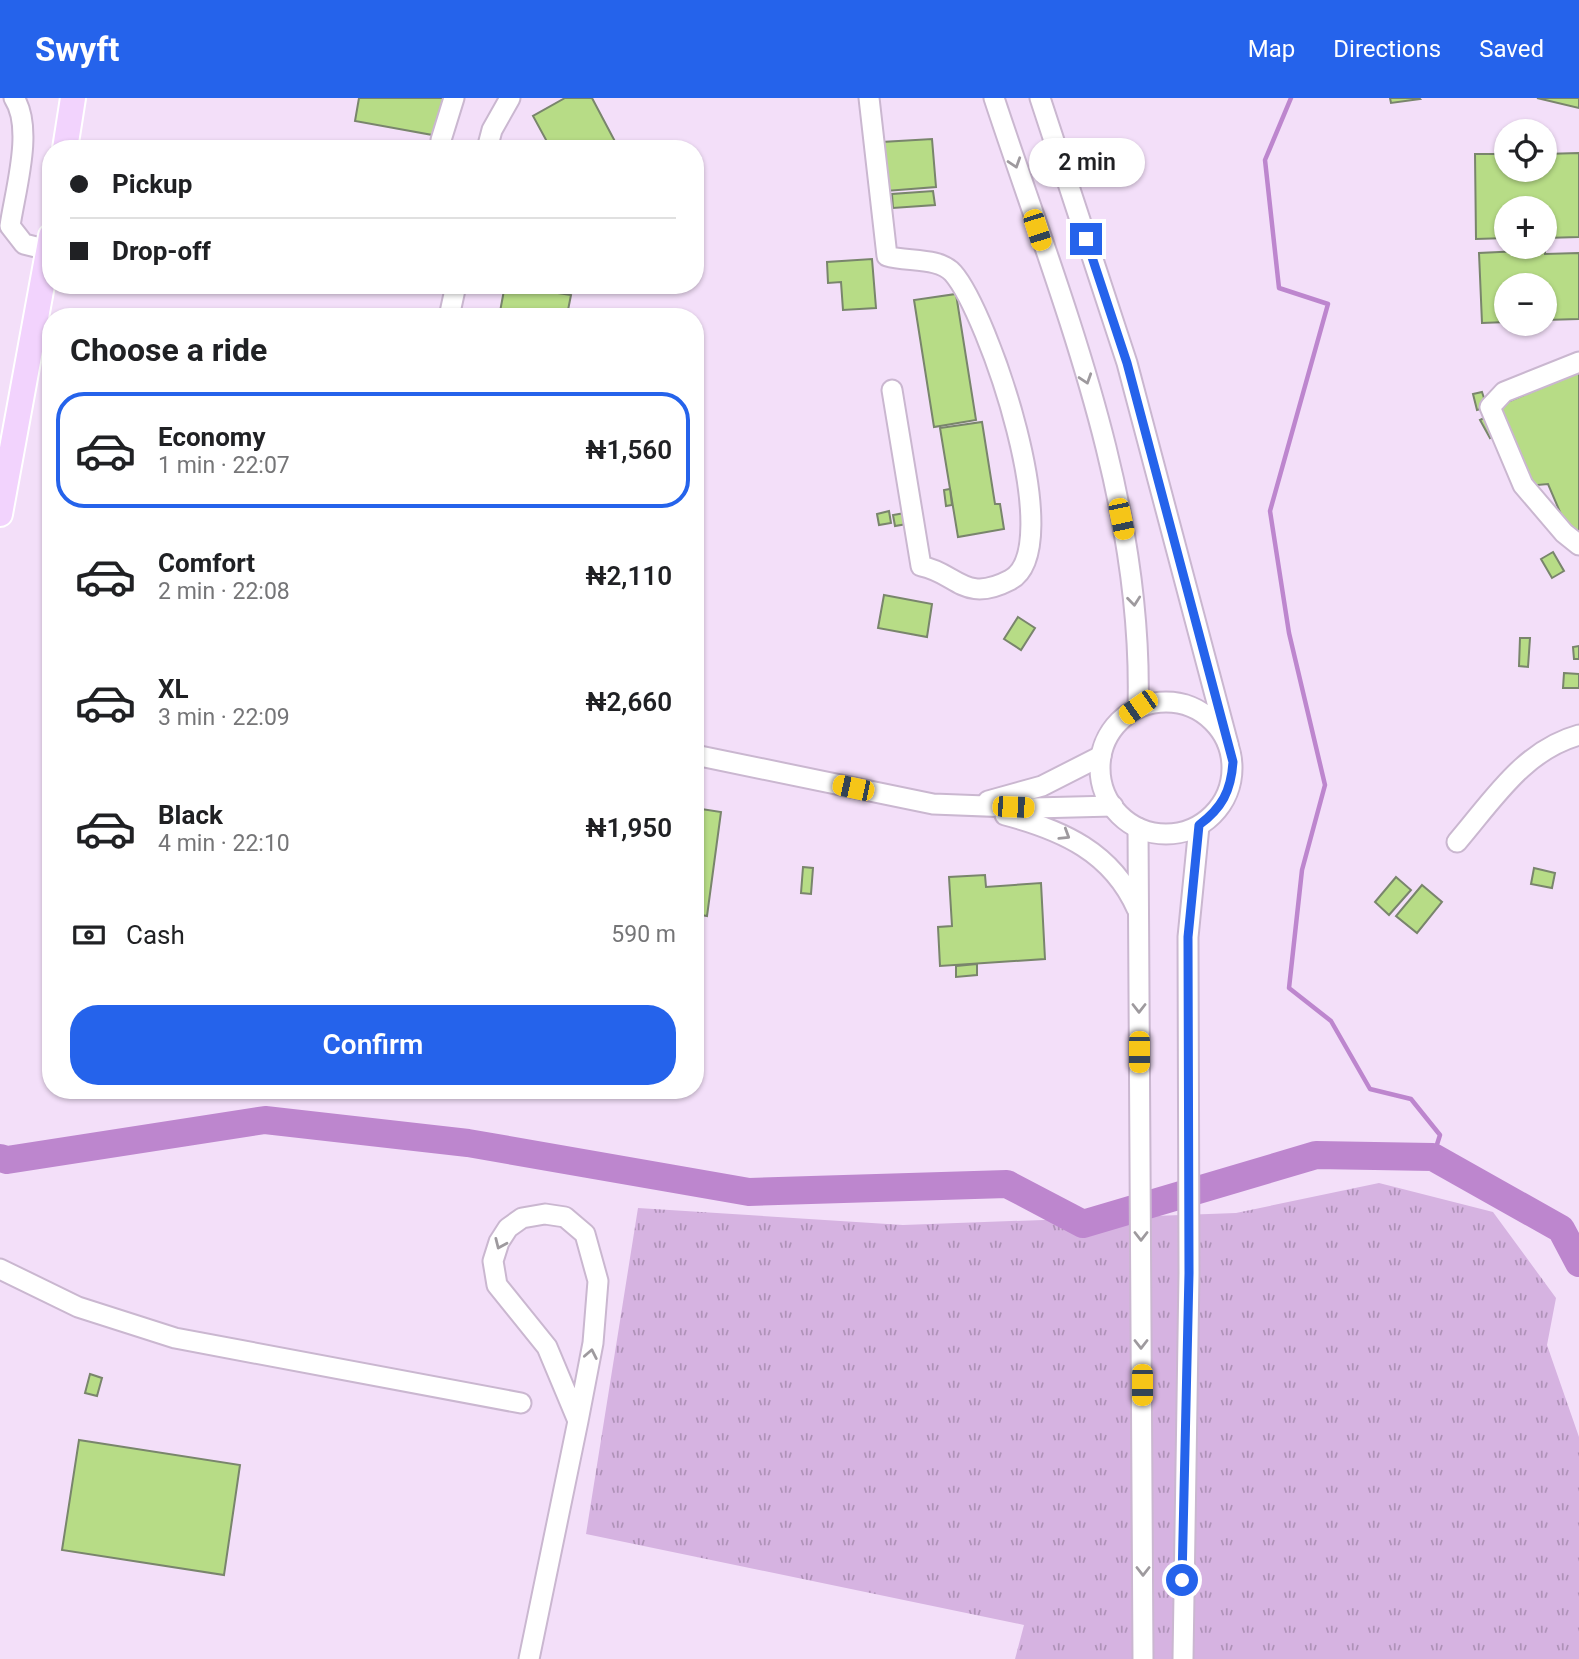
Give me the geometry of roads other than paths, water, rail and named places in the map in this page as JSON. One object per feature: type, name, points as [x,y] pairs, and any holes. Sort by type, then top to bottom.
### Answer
[{"type":"main road","points":[[66,140],[73,98]]},
{"type":"main road","points":[[0,514],[42,286]]},
{"type":"street","points":[[441,140],[454,98]]},
{"type":"street","points":[[490,140],[492,130],[510,98]]},
{"type":"street","points":[[869,98],[887,256],[933,263],[951,271],[980,320],[1006,395],[1024,461],[1031,507],[1027,560],[1023,570],[1012,580],[983,588],[963,588],[921,566],[892,390]]},
{"type":"street","points":[[994,98],[1102,425],[1130,566],[1140,655],[1138,707]]},
{"type":"street","points":[[1040,98],[1127,363],[1233,762],[1231,781],[1214,814],[1199,825],[1179,833],[1158,834],[1138,828],[1113,806],[1101,778],[1101,756],[1108,736],[1121,719],[1138,707],[1160,701],[1181,702],[1201,711],[1217,725],[1228,744]]},
{"type":"street","points":[[18,100],[24,135],[10,226],[24,244],[42,243]]},
{"type":"street","points":[[1579,362],[1504,392],[1490,407],[1523,485],[1564,533],[1579,545]]},
{"type":"street","points":[[1457,842],[1518,770],[1536,754],[1556,741],[1579,735]]},
{"type":"street","points":[[970,806],[1042,786],[1101,756]]},
{"type":"street","points":[[704,757],[933,804],[1113,806]]},
{"type":"street","points":[[970,806],[1051,827],[1101,858],[1131,895],[1138,910]]},
{"type":"street","points":[[1183,1659],[1189,1273],[1188,937],[1199,825]]},
{"type":"street","points":[[1138,828],[1143,1659]]},
{"type":"street","points":[[529,1659],[578,1420],[593,1343],[598,1281],[585,1234],[565,1217],[545,1214],[522,1218],[508,1228],[499,1242],[493,1261],[497,1285],[547,1347],[578,1420]]},
{"type":"street","points":[[0,1269],[78,1307],[175,1338],[521,1403]]},
{"type":"waterway","points":[[1291,98],[1265,160],[1279,288],[1328,304],[1270,511],[1289,633],[1325,785],[1302,870],[1289,988],[1331,1021],[1370,1089],[1411,1099],[1440,1135],[1433,1157]]},
{"type":"waterway","points":[[0,1158],[7,1160],[265,1120],[468,1143],[749,1192],[1007,1184],[1083,1224],[1316,1155],[1433,1157],[1561,1229],[1579,1263]]}]
